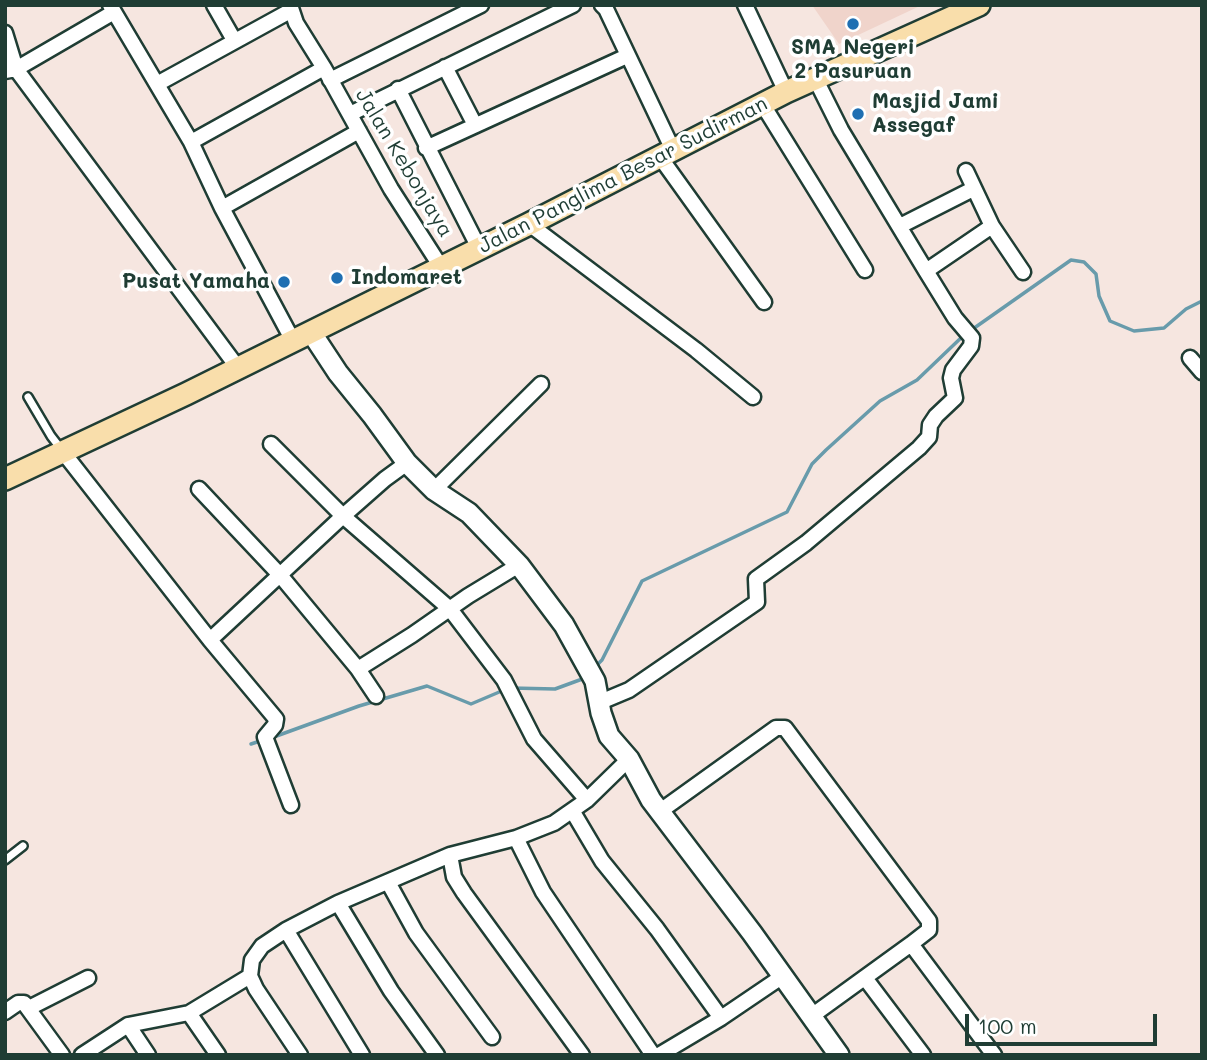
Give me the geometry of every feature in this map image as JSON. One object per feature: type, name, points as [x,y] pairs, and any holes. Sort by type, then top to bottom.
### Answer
[{"type":"main road","name":"Jalan Panglima Besar Sudirman","points":[[5,479],[238,368],[529,224],[786,92],[979,5]]},
{"type":"main road","points":[[301,335],[338,373],[407,463],[434,489],[469,513],[519,565],[564,625],[590,673],[609,736],[629,759],[650,800],[813,1015],[839,1055]]},
{"type":"street","points":[[214,5],[234,40]]},
{"type":"street","points":[[191,142],[327,74],[481,5]]},
{"type":"street","points":[[350,114],[573,5]]},
{"type":"street","points":[[602,5],[627,56],[666,153],[764,302]]},
{"type":"street","points":[[745,5],[786,92]]},
{"type":"street","points":[[157,83],[290,8]]},
{"type":"street","name":"Jalan Kebonjaya","points":[[290,8],[391,188],[441,267]]},
{"type":"street","points":[[11,70],[112,9],[191,142],[222,208],[301,335]]},
{"type":"street","points":[[5,33],[11,70],[238,368]]},
{"type":"street","points":[[426,148],[627,56]]},
{"type":"street","points":[[445,67],[475,125]]},
{"type":"street","points":[[598,703],[629,690],[757,602],[756,579],[806,543],[928,440],[930,425],[955,398],[951,378],[953,370],[971,346],[968,333],[955,318],[841,130],[816,80]]},
{"type":"street","points":[[398,89],[479,248]]},
{"type":"street","points":[[763,105],[864,270]]},
{"type":"street","points":[[222,208],[359,131]]},
{"type":"street","points":[[966,171],[992,226],[1023,272]]},
{"type":"street","points":[[900,226],[973,190]]},
{"type":"street","points":[[529,224],[696,350],[753,397]]},
{"type":"street","points":[[926,271],[992,226]]},
{"type":"street","points":[[1190,358],[1202,372]]},
{"type":"street","points":[[434,489],[541,384]]},
{"type":"street","points":[[271,444],[342,516],[450,610],[504,680],[534,739],[587,800]]},
{"type":"street","points":[[63,452],[210,640],[276,719],[267,742],[291,805]]},
{"type":"street","points":[[210,640],[342,516],[407,463]]},
{"type":"street","points":[[199,489],[280,575],[358,669],[376,696]]},
{"type":"street","points":[[358,669],[519,565]]},
{"type":"street","points":[[659,812],[776,728],[785,728],[929,921],[929,930],[813,1015]]},
{"type":"street","points":[[300,1055],[250,976],[256,953],[262,946],[286,930],[338,903],[450,855],[516,838],[554,823],[573,812],[629,759]]},
{"type":"street","points":[[573,812],[602,861],[656,929],[720,1018]]},
{"type":"street","points":[[516,838],[543,892],[653,1055]]},
{"type":"street","points":[[450,855],[454,877],[582,1055]]},
{"type":"street","points":[[388,882],[416,933],[492,1037]]},
{"type":"street","points":[[338,903],[391,991],[437,1055]]},
{"type":"street","points":[[286,930],[362,1055]]},
{"type":"street","points":[[911,944],[994,1055]]},
{"type":"street","points":[[82,1055],[128,1025],[190,1013],[250,976]]},
{"type":"street","points":[[659,1055],[783,976]]},
{"type":"street","points":[[29,1008],[88,978]]},
{"type":"street","points":[[865,978],[923,1055]]},
{"type":"street","points":[[5,1012],[18,1003],[24,1003],[62,1055]]},
{"type":"street","points":[[190,1013],[218,1055]]},
{"type":"street","points":[[128,1025],[148,1055]]},
{"type":"lane","points":[[28,397],[63,452]]},
{"type":"lane","points":[[5,860],[23,846]]},
{"type":"shaded area","name":"SMA Negeri 2 Pasuruan","points":[[812,5],[922,5],[839,44]]},
{"type":"waterway","points":[[970,331],[1071,260],[1084,262],[1096,274],[1099,296],[1110,321],[1134,331],[1164,328],[1186,309],[1202,301]]},
{"type":"waterway","points":[[595,667],[602,660],[642,581],[787,512],[812,464],[880,401],[917,380],[964,335]]},
{"type":"waterway","points":[[511,688],[555,689],[585,678]]},
{"type":"waterway","points":[[271,738],[359,706],[427,686],[471,704],[504,690]]},
{"type":"waterway","points":[[251,744],[263,740]]},
{"type":"place","name":"SMA Negeri 2 Pasuruan","points":[[853,24]]},
{"type":"place","name":"Masjid Jami Assegaf","points":[[858,114]]},
{"type":"place","name":"Indomaret","points":[[337,278]]},
{"type":"place","name":"Pusat Yamaha","points":[[284,282]]}]
